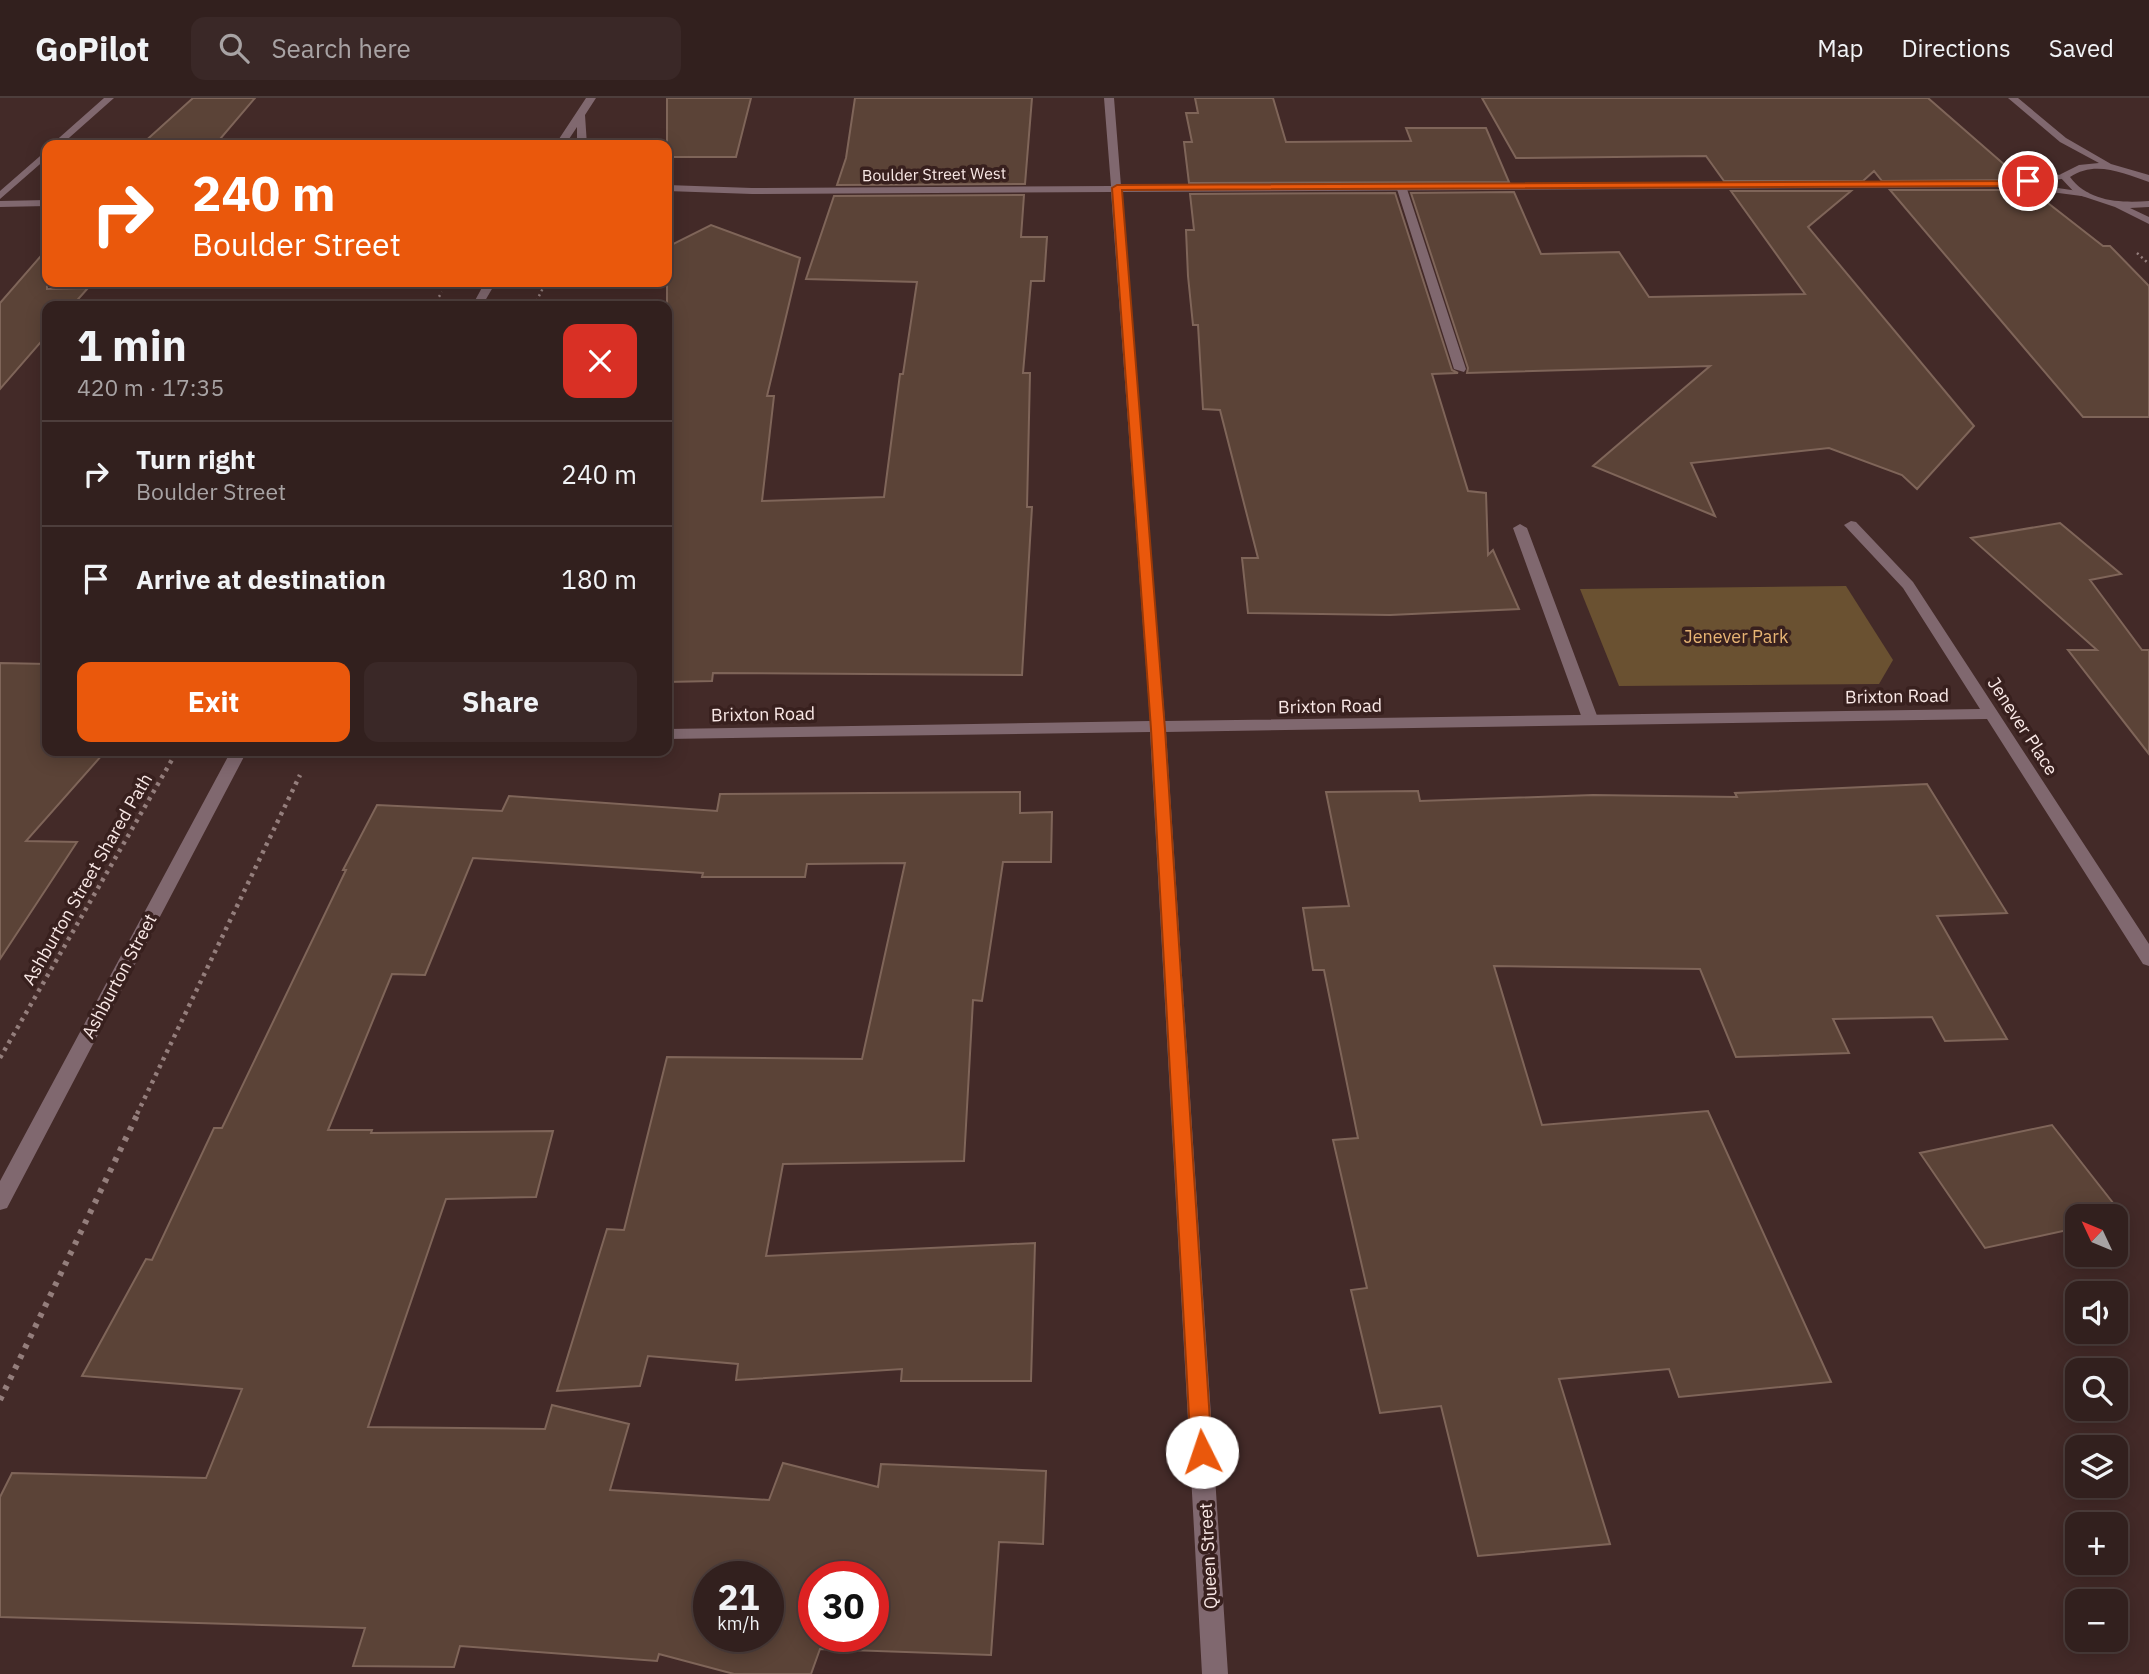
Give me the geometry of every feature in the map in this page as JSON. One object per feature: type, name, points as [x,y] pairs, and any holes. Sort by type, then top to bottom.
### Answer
[{"type":"street","points":[[62,140],[109,98]]},
{"type":"street","points":[[564,140],[591,98]]},
{"type":"street","name":"Queen Street","points":[[1109,98],[1158,729],[1215,1674]]},
{"type":"street","points":[[2013,98],[2063,140],[2119,168],[2147,177]]},
{"type":"street","points":[[581,116],[582,140]]},
{"type":"street","points":[[2063,140],[2069,165],[2069,185],[2085,195]]},
{"type":"street","points":[[0,196],[42,158]]},
{"type":"street","points":[[2013,184],[2069,165],[2119,168]]},
{"type":"street","points":[[2013,184],[2085,195],[2149,221]]},
{"type":"street","name":"Boulder Street West","points":[[672,188],[752,191],[2013,184]]},
{"type":"street","points":[[1401,186],[1460,369]]},
{"type":"street","name":"Boulder Street West","points":[[672,198],[752,191]]},
{"type":"street","points":[[0,204],[42,203]]},
{"type":"street","points":[[2110,203],[2149,204]]},
{"type":"street","name":"Jenever Place","points":[[1851,525],[1908,585],[2149,959]]},
{"type":"street","points":[[1520,528],[1591,721]]},
{"type":"street","name":"Brixton Road","points":[[672,734],[1158,729],[1993,714]]},
{"type":"street","name":"Ashburton Street","points":[[0,1201],[236,756]]},
{"type":"path","name":"Ashburton Street Shared Path","points":[[0,1058],[174,756]]},
{"type":"path","points":[[0,1399],[300,775]]},
{"type":"green space","name":"Jenever Park","points":[[1846,586],[1893,660],[1879,684],[1619,686],[1580,589]]},
{"type":"building","points":[[193,98],[255,98],[219,140],[147,140]]},
{"type":"building","points":[[667,98],[751,98],[736,157],[672,157],[672,140],[667,140]]},
{"type":"building","points":[[855,98],[1032,98],[1025,184],[837,185],[846,158]]},
{"type":"building","points":[[1195,98],[1273,98],[1286,142],[1411,141],[1406,128],[1486,128],[1509,182],[1189,183],[1184,142],[1192,142],[1186,113],[1198,113]]},
{"type":"building","points":[[1482,98],[1928,98],[2022,180],[1882,181],[1874,171],[1863,181],[1724,181],[1706,156],[1516,158]]},
{"type":"building","points":[[1890,190],[2013,190],[2035,193],[2103,246],[2110,246],[2149,286],[2149,417],[2083,417]]},
{"type":"building","points":[[1731,191],[1851,191],[1808,227],[1974,426],[1917,489],[1902,475],[1829,448],[1691,463],[1715,516],[1593,466],[1710,366],[1467,373],[1468,368],[1411,193],[1514,192],[1541,254],[1619,252],[1649,297],[1805,294]]},
{"type":"building","points":[[1395,193],[1452,370],[1458,373],[1432,374],[1468,491],[1486,493],[1488,555],[1493,550],[1519,609],[1390,615],[1248,613],[1242,558],[1258,558],[1220,410],[1203,409],[1198,325],[1193,325],[1188,276],[1186,230],[1194,230],[1190,194]]},
{"type":"building","points":[[1024,195],[1021,237],[1047,237],[1044,281],[1031,281],[1023,373],[1030,373],[1027,507],[1032,507],[1022,675],[713,673],[712,681],[672,682],[672,301],[667,301],[667,287],[672,287],[672,244],[711,225],[800,258],[767,396],[774,396],[762,501],[884,497],[900,374],[903,374],[917,282],[806,279],[834,196]]},
{"type":"building","points":[[42,255],[42,287],[88,288],[76,301],[42,301],[42,341],[0,389],[0,303]]},
{"type":"building","points":[[2060,523],[2121,574],[2090,580],[2142,650],[2149,650],[2149,754],[2068,650],[2097,650],[1971,538]]},
{"type":"building","points":[[0,663],[42,664],[42,756],[101,756],[26,841],[77,842],[0,959]]},
{"type":"building","points":[[1927,784],[2007,913],[1937,916],[2007,1039],[1945,1041],[1932,1017],[1833,1019],[1849,1053],[1736,1057],[1700,969],[1494,966],[1542,1125],[1708,1111],[1831,1382],[1679,1397],[1669,1369],[1559,1379],[1610,1544],[1478,1556],[1441,1406],[1380,1413],[1351,1290],[1367,1288],[1333,1140],[1358,1138],[1324,970],[1313,970],[1303,908],[1349,906],[1326,792],[1418,791],[1420,801],[1593,795],[1737,797],[1735,793]]},
{"type":"building","points":[[1020,792],[1020,813],[1052,812],[1051,862],[1003,862],[982,1001],[973,1000],[964,1161],[783,1164],[766,1256],[1035,1243],[1031,1381],[901,1381],[902,1369],[736,1380],[738,1364],[648,1356],[640,1386],[557,1391],[607,1229],[624,1230],[667,1057],[862,1059],[905,863],[807,864],[805,877],[702,877],[703,873],[473,858],[425,975],[392,974],[328,1130],[372,1130],[371,1133],[553,1131],[536,1197],[446,1199],[368,1427],[545,1429],[552,1405],[629,1424],[610,1490],[769,1500],[783,1463],[878,1487],[881,1464],[1046,1471],[1043,1544],[999,1542],[991,1655],[889,1651],[889,1561],[798,1561],[798,1652],[819,1652],[811,1674],[734,1674],[659,1654],[657,1661],[460,1646],[454,1667],[353,1666],[365,1628],[0,1617],[0,1497],[12,1473],[206,1478],[242,1389],[82,1376],[146,1259],[152,1260],[214,1128],[222,1128],[346,870],[343,870],[377,805],[502,811],[509,796],[717,811],[720,794]]},
{"type":"building","points":[[2052,1125],[2114,1204],[2065,1204],[2065,1231],[1985,1248],[1920,1153]]},
{"type":"route","points":[[1202,1452],[1158,729],[1117,188],[2013,184],[2028,181]]}]
